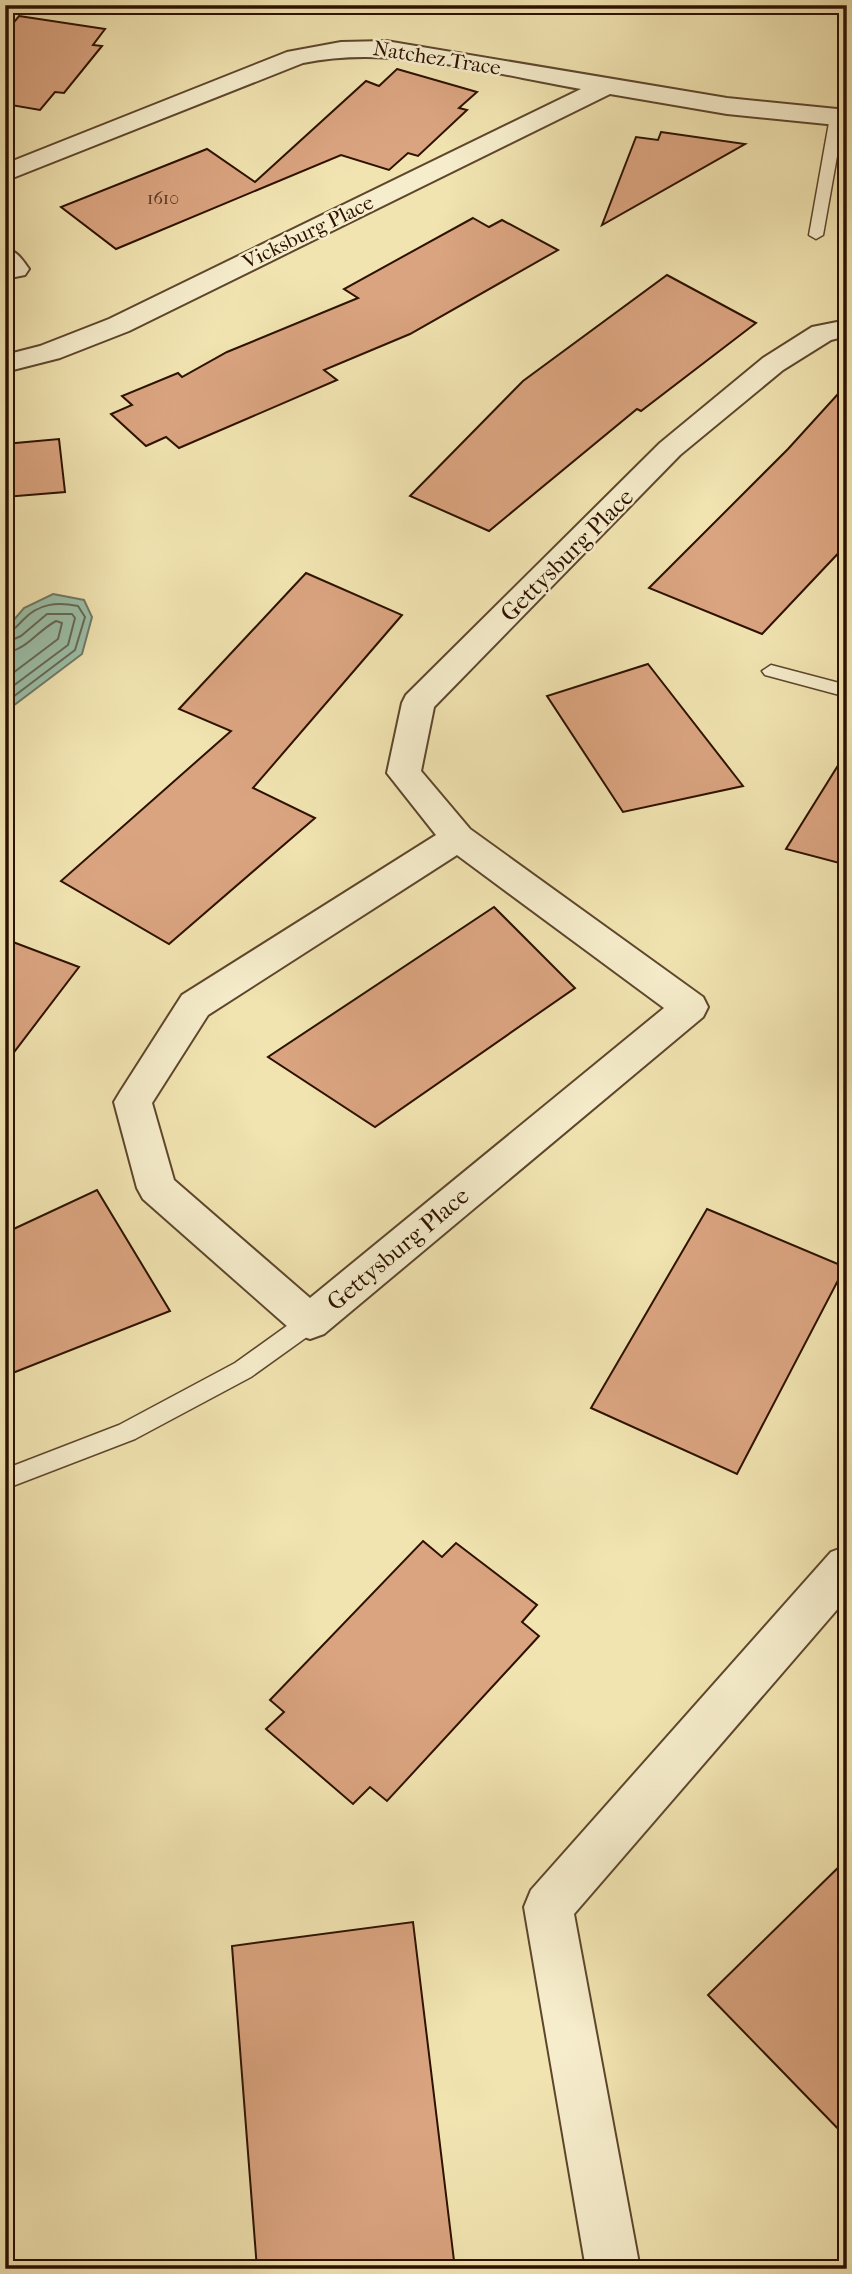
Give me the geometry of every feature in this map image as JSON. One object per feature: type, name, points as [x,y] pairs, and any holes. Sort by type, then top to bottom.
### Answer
[{"type":"street","name":"Natchez Trace","points":[[5,173],[296,57],[332,48],[386,48],[727,106],[842,118]]},
{"type":"street","name":"Vicksburg Place","points":[[5,364],[50,352],[119,325],[606,86]]},
{"type":"street","name":"Gettysburg Place","points":[[458,838],[195,1005],[132,1102],[157,1188],[310,1322],[690,1007],[458,838],[404,773],[418,703],[670,449],[773,364],[821,333],[847,328]]},
{"type":"street","points":[[613,2269],[548,1907],[847,1566]]},
{"type":"lane","points":[[816,235],[842,118]]},
{"type":"lane","points":[[771,671],[847,691]]},
{"type":"lane","points":[[6,1479],[127,1432],[243,1370],[310,1322]]},
{"type":"water","points":[[53,594],[84,600],[92,617],[82,654],[5,712],[5,630],[24,608]]},
{"type":"building","points":[[19,16],[105,29],[93,45],[102,46],[64,93],[55,92],[40,110],[5,104],[5,33]]},
{"type":"building","points":[[397,69],[477,92],[459,108],[467,110],[418,156],[408,153],[389,170],[341,155],[116,249],[61,207],[207,149],[255,182],[366,81],[379,86]]},
{"type":"building","points":[[661,132],[745,144],[602,225],[636,137],[658,140]]},
{"type":"building","points":[[473,218],[489,227],[502,220],[558,250],[410,334],[324,370],[337,380],[179,448],[166,437],[146,446],[111,414],[132,405],[122,396],[178,373],[182,377],[227,352],[358,298],[344,289]]},
{"type":"building","points":[[667,275],[756,323],[641,411],[637,409],[489,531],[410,496],[523,381]]},
{"type":"building","points":[[847,384],[847,544],[762,634],[649,588],[788,449]]},
{"type":"building","points":[[59,439],[65,492],[5,497],[5,444]]},
{"type":"building","points":[[306,573],[402,615],[253,788],[315,818],[169,944],[61,881],[231,731],[179,709]]},
{"type":"building","points":[[648,664],[743,786],[623,812],[547,696]]},
{"type":"building","points":[[847,751],[847,865],[786,849]]},
{"type":"building","points":[[494,907],[575,988],[375,1127],[268,1057]]},
{"type":"building","points":[[5,939],[79,967],[5,1064]]},
{"type":"building","points":[[97,1190],[170,1311],[5,1376],[5,1233]]},
{"type":"building","points":[[707,1209],[845,1267],[737,1474],[591,1408]]},
{"type":"building","points":[[423,1541],[442,1557],[456,1543],[537,1605],[522,1622],[539,1636],[387,1801],[370,1787],[353,1804],[266,1729],[284,1712],[270,1700]]},
{"type":"building","points":[[847,1859],[847,2138],[708,1995]]},
{"type":"building","points":[[413,1922],[455,2269],[257,2269],[232,1946]]}]
